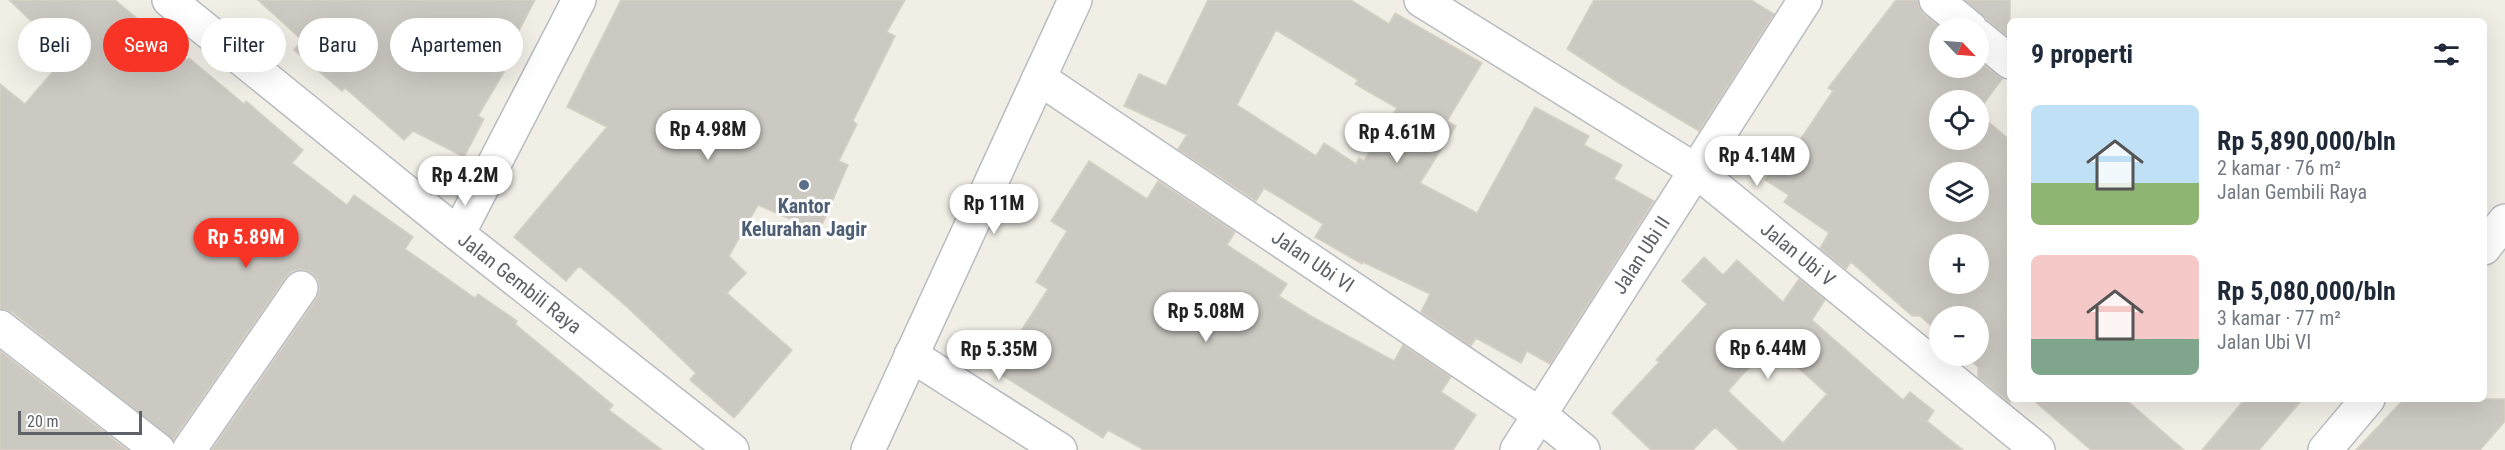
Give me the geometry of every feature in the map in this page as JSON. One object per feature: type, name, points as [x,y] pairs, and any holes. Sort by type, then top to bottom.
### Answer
[{"type":"street","points":[[458,234],[579,0]]},
{"type":"street","points":[[868,450],[1075,0]]},
{"type":"street","name":"Jalan Ubi V","points":[[1421,0],[1695,170],[2038,450]]},
{"type":"street","name":"Jalan Ubi II","points":[[1517,450],[1804,0]]},
{"type":"street","points":[[1936,0],[1958,18]]},
{"type":"street","name":"Jalan Gembili Raya","points":[[172,1],[458,234],[732,450]]},
{"type":"street","points":[[1989,45],[2007,60]]},
{"type":"street","name":"Jalan Ubi VI","points":[[1039,78],[1539,414],[1583,450]]},
{"type":"street","points":[[2487,244],[2505,221]]},
{"type":"street","points":[[189,450],[301,288]]},
{"type":"street","points":[[0,327],[158,450]]},
{"type":"street","points":[[911,355],[1060,450]]},
{"type":"street","points":[[2325,450],[2365,402]]},
{"type":"building","points":[[9,0],[115,0],[137,18],[103,18],[103,72],[189,72],[189,58],[201,68],[201,72],[206,72],[244,104],[246,101],[303,150],[292,163],[347,205],[354,195],[413,237],[405,249],[475,298],[478,294],[517,321],[515,324],[613,405],[609,410],[662,450],[212,450],[317,298],[320,289],[318,279],[311,272],[302,269],[292,271],[286,277],[173,440],[12,312],[0,309],[0,84],[25,104],[52,72],[91,72],[91,18],[28,18]]},
{"type":"building","points":[[258,0],[535,0],[523,23],[523,18],[390,18],[390,72],[504,72],[478,116],[484,119],[464,157],[413,131],[404,140],[345,88],[342,91],[320,72],[378,72],[378,18],[298,18],[298,36],[286,25],[286,18],[278,18]]},
{"type":"building","points":[[621,0],[905,0],[887,32],[895,36],[853,121],[857,124],[839,161],[848,165],[819,232],[758,205],[729,256],[746,273],[727,293],[792,350],[734,418],[690,380],[696,373],[626,306],[579,266],[566,281],[514,237],[607,127],[567,107]]},
{"type":"building","points":[[1208,0],[1351,0],[1389,24],[1395,13],[1482,63],[1447,121],[1456,126],[1420,183],[1477,213],[1535,107],[1589,136],[1584,145],[1622,165],[1614,179],[1654,201],[1550,364],[1527,351],[1521,363],[1476,338],[1471,346],[1421,312],[1430,294],[1363,262],[1362,264],[1315,237],[1323,224],[1264,188],[1256,201],[1178,149],[1187,135],[1124,106],[1139,74],[1166,86]],"holes":[[[1276,30],[1358,80],[1355,84],[1397,108],[1364,161],[1359,158],[1356,164],[1324,143],[1316,156],[1237,105]]]},
{"type":"building","points":[[1594,0],[1751,0],[1774,14],[1699,131],[1567,49]]},
{"type":"building","points":[[1896,0],[1918,0],[1919,7],[1929,18],[1929,78],[1989,78],[1989,69],[2002,79],[1989,97],[1989,90],[1929,90],[1929,150],[1989,150],[1989,122],[2007,137],[2007,401],[1978,377],[1977,366],[1989,366],[1989,306],[1929,306],[1929,324],[1920,316],[1912,316],[1851,262],[1846,269],[1820,248],[1829,233],[1784,202],[1789,195],[1765,180],[1788,145],[1794,149],[1833,91],[1828,88]]},
{"type":"building","points":[[1965,0],[2010,0],[2007,36],[1989,22],[1989,18],[1985,18]]},
{"type":"building","points":[[1089,161],[1147,199],[1158,181],[1235,232],[1227,245],[1287,284],[1279,296],[1309,315],[1394,361],[1403,345],[1451,377],[1441,392],[1476,415],[1453,450],[1144,450],[1108,430],[1103,438],[995,371],[1048,289],[1036,282],[1067,231],[1051,221]]},
{"type":"building","points":[[1704,257],[1723,275],[1737,260],[1783,302],[1799,279],[1825,300],[1812,320],[1903,400],[1910,392],[1934,411],[1927,421],[1963,450],[1739,450],[1715,427],[1693,450],[1651,450],[1612,413],[1659,362],[1656,360],[1707,304],[1682,281]],"holes":[[[1771,343],[1827,394],[1783,443],[1728,391]]]},
{"type":"building","points":[[0,351],[127,450],[0,450]]},
{"type":"building","points":[[2487,399],[2505,399],[2505,421],[2480,450],[2356,450],[2401,402],[2487,402]]},
{"type":"building","points":[[2035,402],[2128,402],[2184,450],[2091,450]]},
{"type":"building","points":[[2242,402],[2300,402],[2259,450],[2202,450]]},
{"type":"place","name":"Kantor Kelurahan Jagir","points":[[804,185]]}]
